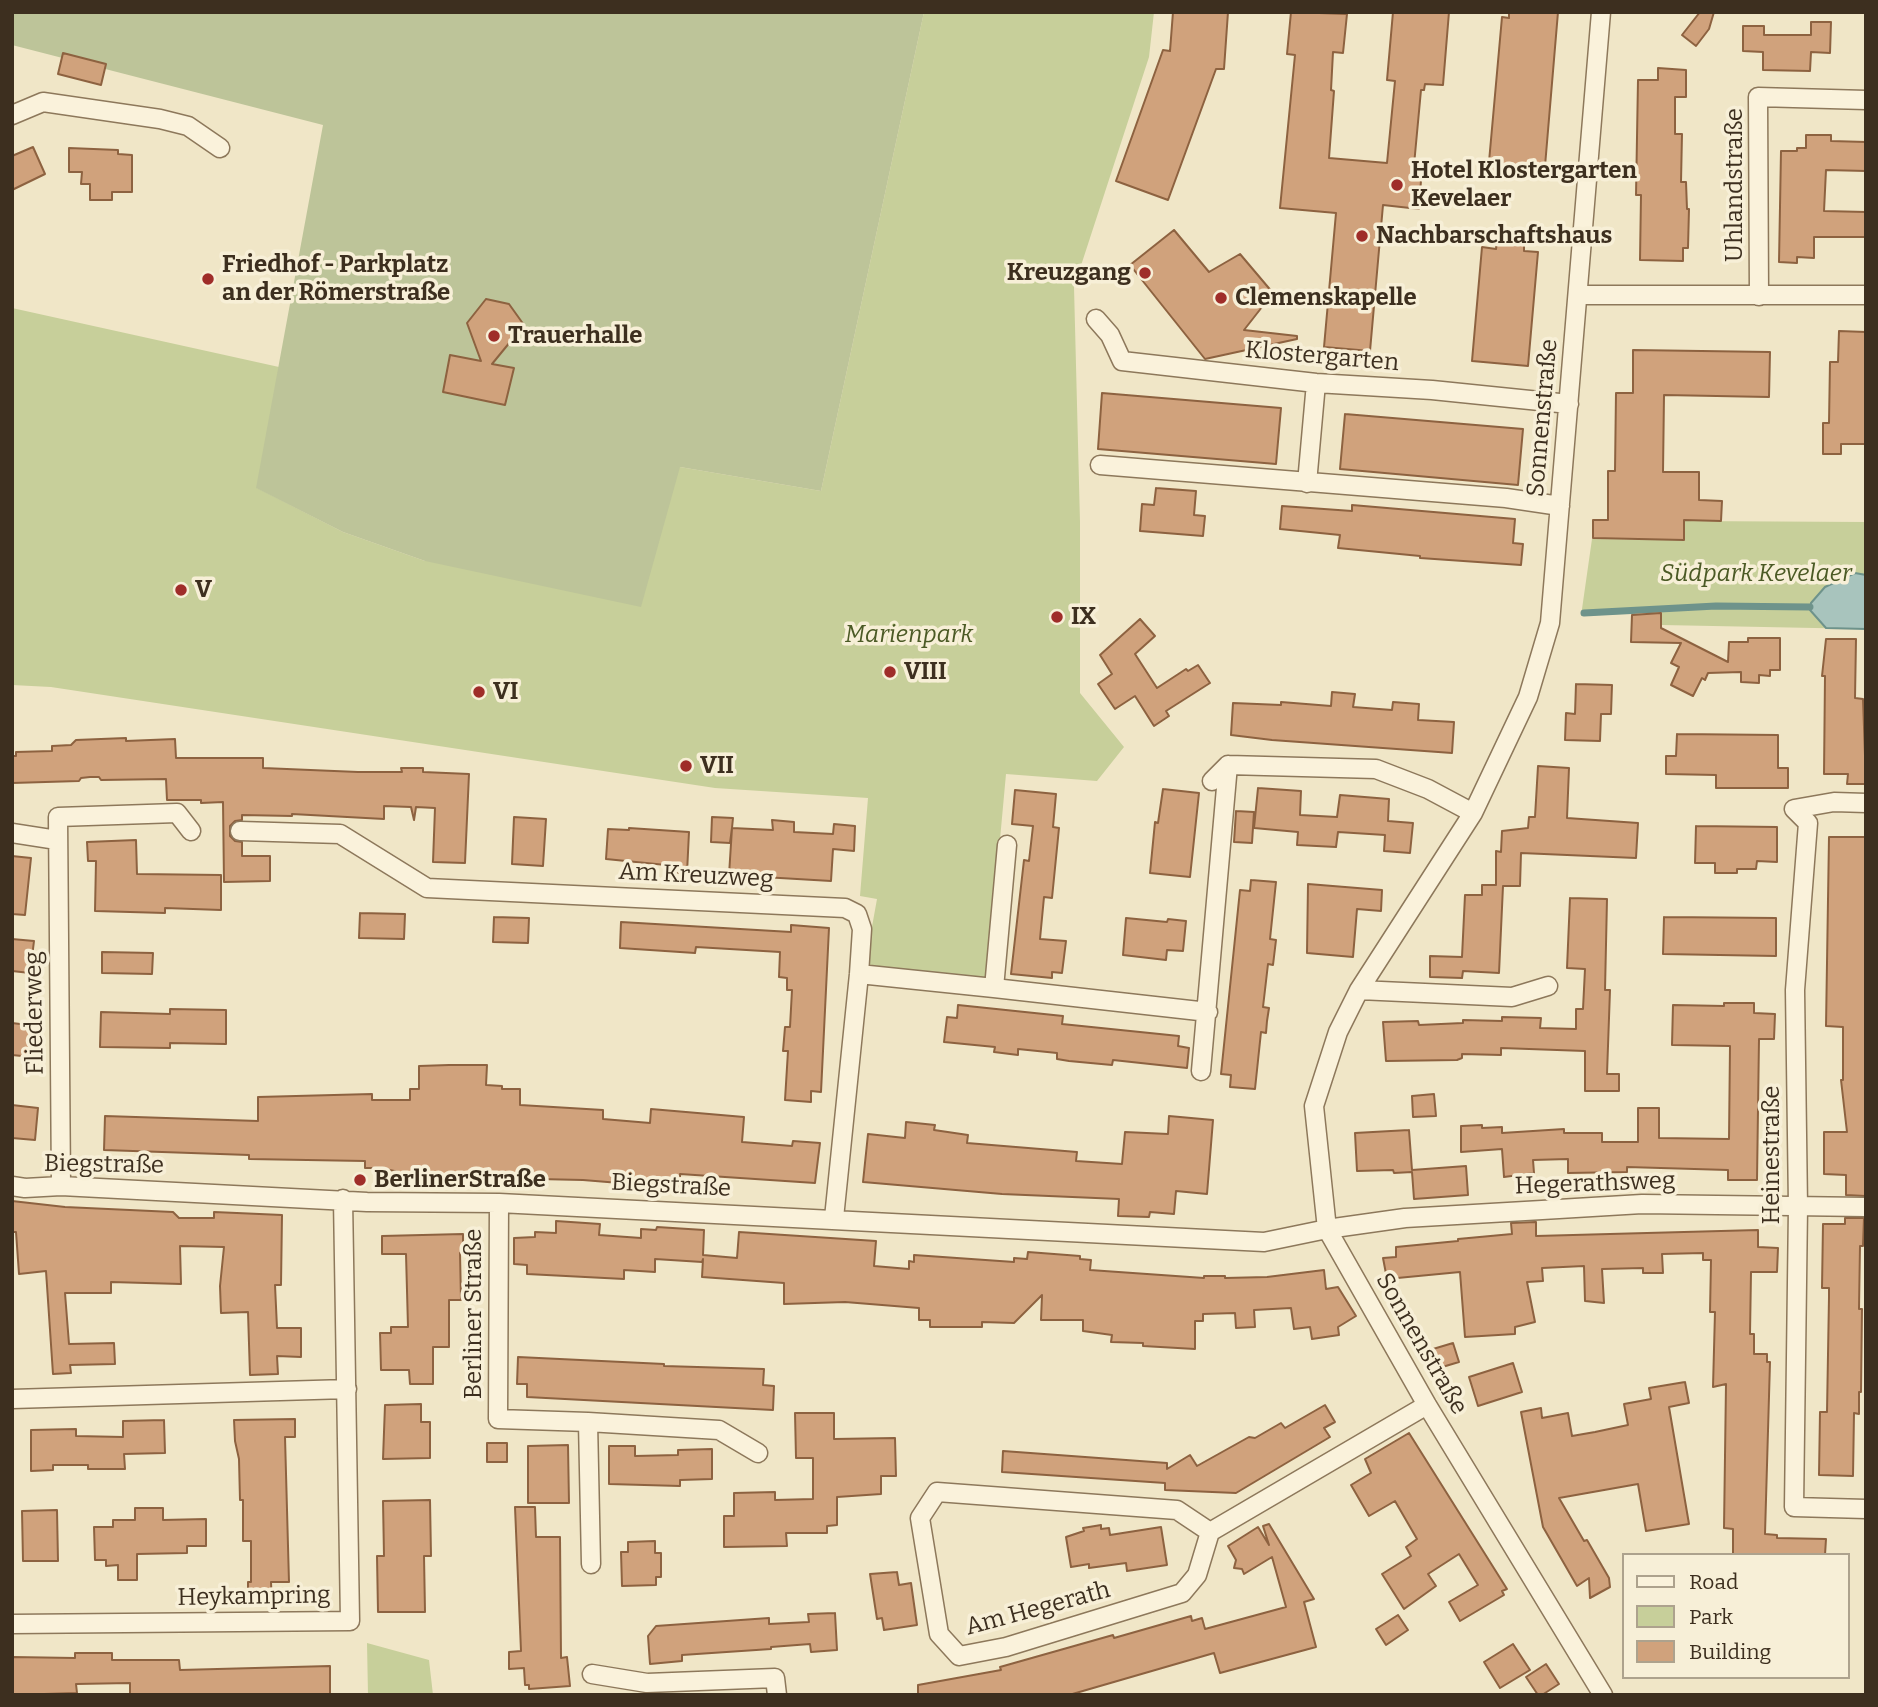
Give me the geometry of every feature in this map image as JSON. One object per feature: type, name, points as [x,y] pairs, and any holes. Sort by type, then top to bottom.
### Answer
[{"type":"street","name":"Sonnenstraße","points":[[1601,12],[1550,623],[1528,697],[1473,813],[1359,990],[1338,1032],[1314,1106],[1327,1229],[1427,1405],[1603,1695]]},
{"type":"street","name":"Uhlandstraße","points":[[1759,296],[1758,97],[1866,100]]},
{"type":"street","points":[[12,115],[43,102],[160,119],[188,126],[220,148]]},
{"type":"street","points":[[1578,295],[1866,295]]},
{"type":"street","name":"Klostergarten","points":[[1096,319],[1110,335],[1122,361],[1317,383],[1432,390],[1569,404]]},
{"type":"street","points":[[1307,483],[1317,383]]},
{"type":"street","points":[[1100,465],[1506,498],[1560,506]]},
{"type":"street","points":[[1212,781],[1228,765],[1376,769],[1428,789],[1473,813]]},
{"type":"street","points":[[1201,1071],[1228,765]]},
{"type":"street","name":"Heinestraße","points":[[1866,803],[1834,802],[1794,809],[1808,822],[1795,990],[1798,1207],[1794,1507],[1866,1508]]},
{"type":"street","points":[[12,833],[57,840],[58,817],[177,813],[191,831]]},
{"type":"street","name":"Am Kreuzweg","points":[[240,831],[341,834],[426,888],[845,908],[857,914],[862,929],[859,974],[834,1218]]},
{"type":"street","name":"Fliederweg","points":[[57,840],[61,1186]]},
{"type":"street","points":[[994,989],[1007,845]]},
{"type":"street","points":[[859,974],[1208,1012]]},
{"type":"street","points":[[1359,990],[1512,997],[1548,986]]},
{"type":"street","name":"Biegstraße","points":[[12,1186],[61,1186],[367,1202],[499,1203],[1264,1242],[1327,1229]]},
{"type":"street","name":"Heykampring","points":[[12,1623],[350,1621],[343,1199]]},
{"type":"street","name":"Berliner Straße","points":[[499,1203],[498,1419],[719,1430],[758,1453]]},
{"type":"street","name":"Hegerathsweg","points":[[1327,1229],[1405,1218],[1642,1204],[1866,1207]]},
{"type":"street","points":[[12,1399],[347,1389]]},
{"type":"street","points":[[1210,1532],[1427,1405]]},
{"type":"street","points":[[588,1422],[591,1564]]},
{"type":"street","name":"Am Hegerath","points":[[937,1492],[1177,1510],[1210,1532],[1197,1576],[1182,1593],[1006,1647],[959,1656],[939,1634],[920,1518],[937,1492]]},
{"type":"street","points":[[592,1674],[647,1684],[775,1678],[777,1695]]},
{"type":"green space","points":[[12,12],[924,12],[821,491],[680,467],[641,607],[425,561],[343,532],[256,488],[323,125],[12,45]]},
{"type":"green space","name":"Marienpark","points":[[924,12],[1154,12],[1149,57],[1074,287],[1080,522],[1080,693],[1124,747],[1097,781],[1006,774],[987,981],[864,971],[877,899],[860,896],[868,798],[715,788],[51,687],[12,685],[12,308],[279,367],[257,488],[343,532],[425,561],[680,467],[821,491]]},
{"type":"green space","name":"Südpark Kevelaer","points":[[1685,521],[1866,522],[1866,629],[1662,625],[1662,612],[1581,616],[1592,539],[1684,540]]},
{"type":"green space","points":[[367,1643],[429,1660],[433,1695],[368,1695]]},
{"type":"water","points":[[1855,573],[1866,575],[1866,629],[1826,628],[1810,610],[1811,603],[1825,587]]},
{"type":"building","points":[[1173,12],[1228,12],[1224,69],[1216,69],[1168,200],[1116,181],[1163,50],[1170,51]]},
{"type":"building","points":[[1291,12],[1347,14],[1343,53],[1333,52],[1331,90],[1334,91],[1329,158],[1387,163],[1395,81],[1387,80],[1393,12],[1449,12],[1443,85],[1425,84],[1424,90],[1421,90],[1414,165],[1422,166],[1419,209],[1383,205],[1370,351],[1324,347],[1336,213],[1280,208],[1295,55],[1287,54]]},
{"type":"building","points":[[1509,12],[1558,12],[1544,178],[1488,173],[1502,17],[1509,18]]},
{"type":"building","points":[[1700,12],[1714,12],[1709,29],[1696,46],[1682,35]]},
{"type":"building","points":[[1811,22],[1831,22],[1830,53],[1811,52],[1810,71],[1763,70],[1763,52],[1743,51],[1743,26],[1764,26],[1764,35],[1811,35]]},
{"type":"building","points":[[63,53],[106,64],[101,85],[58,74]]},
{"type":"building","points":[[1658,68],[1686,70],[1686,97],[1675,97],[1675,134],[1682,134],[1681,182],[1686,182],[1689,209],[1688,248],[1683,248],[1683,261],[1640,260],[1641,195],[1636,195],[1638,80],[1658,80]]},
{"type":"building","points":[[1806,135],[1831,135],[1831,141],[1866,142],[1866,171],[1826,170],[1824,211],[1866,212],[1866,237],[1814,237],[1814,258],[1797,257],[1797,263],[1779,262],[1781,151],[1806,148]]},
{"type":"building","points":[[33,147],[45,174],[12,190],[12,156]]},
{"type":"building","points":[[69,148],[118,150],[118,154],[132,155],[132,192],[112,192],[112,200],[90,200],[90,184],[81,184],[82,172],[69,172]]},
{"type":"building","name":"Clemenskapelle","points":[[1174,230],[1209,272],[1240,254],[1273,293],[1244,330],[1297,336],[1297,339],[1205,359],[1130,265]]},
{"type":"building","points":[[1497,242],[1524,245],[1524,251],[1538,252],[1528,366],[1472,361],[1482,247],[1496,249]]},
{"type":"building","points":[[486,299],[509,304],[524,325],[492,364],[514,368],[505,405],[443,392],[450,355],[481,361],[467,323]]},
{"type":"building","points":[[1839,331],[1866,332],[1866,444],[1841,444],[1841,454],[1823,454],[1823,423],[1829,423],[1830,362],[1838,362]]},
{"type":"building","points":[[1633,350],[1770,352],[1769,397],[1664,395],[1663,472],[1699,472],[1699,500],[1722,501],[1721,521],[1684,520],[1684,540],[1593,538],[1593,520],[1608,520],[1608,471],[1615,471],[1616,393],[1633,393]]},
{"type":"building","points":[[1102,393],[1281,408],[1276,464],[1098,449]]},
{"type":"building","points":[[1345,414],[1523,429],[1518,485],[1340,469]]},
{"type":"building","points":[[1156,488],[1196,491],[1194,515],[1205,516],[1203,536],[1140,531],[1142,504],[1154,505]]},
{"type":"building","points":[[1352,505],[1515,519],[1513,543],[1523,544],[1521,565],[1420,558],[1338,548],[1340,535],[1280,529],[1282,506],[1352,511]]},
{"type":"building","points":[[1661,613],[1661,628],[1728,662],[1729,642],[1748,642],[1748,638],[1780,638],[1780,670],[1770,670],[1770,676],[1759,675],[1759,683],[1741,682],[1741,672],[1708,673],[1705,680],[1702,678],[1693,696],[1671,685],[1679,667],[1671,663],[1681,643],[1631,642],[1632,615]]},
{"type":"building","points":[[1140,619],[1155,636],[1135,654],[1157,688],[1186,669],[1188,671],[1198,665],[1210,683],[1166,711],[1169,716],[1154,726],[1135,696],[1115,709],[1098,684],[1112,674],[1100,655]]},
{"type":"building","points":[[1826,639],[1856,639],[1855,698],[1863,699],[1866,784],[1847,784],[1848,774],[1824,774],[1825,676],[1822,676]]},
{"type":"building","points":[[1576,684],[1612,685],[1611,714],[1601,714],[1600,741],[1565,740],[1566,713],[1575,714]]},
{"type":"building","points":[[1332,692],[1355,694],[1353,707],[1392,710],[1393,702],[1419,704],[1418,720],[1454,722],[1452,753],[1231,735],[1233,703],[1281,705],[1281,702],[1331,706]]},
{"type":"building","points":[[1677,734],[1778,735],[1778,768],[1788,768],[1788,788],[1716,788],[1716,775],[1666,774],[1666,756],[1676,756]]},
{"type":"building","points":[[126,738],[126,741],[175,739],[176,758],[263,758],[263,768],[402,772],[401,768],[423,768],[423,772],[469,774],[465,863],[433,862],[435,808],[416,807],[414,820],[411,807],[384,806],[384,819],[292,814],[242,815],[242,820],[235,821],[230,826],[230,836],[235,841],[242,842],[242,856],[270,856],[270,881],[224,882],[223,802],[167,800],[166,779],[101,780],[99,777],[90,777],[81,778],[79,781],[12,783],[12,756],[16,756],[16,752],[52,751],[52,746],[71,745],[76,740]]},
{"type":"building","points":[[1538,766],[1569,768],[1567,818],[1638,823],[1636,858],[1521,853],[1520,886],[1503,886],[1499,973],[1463,971],[1462,978],[1430,977],[1430,956],[1462,957],[1465,895],[1482,895],[1482,885],[1496,885],[1496,851],[1501,852],[1502,831],[1528,828],[1529,817],[1535,817]]},
{"type":"building","points":[[1258,788],[1301,791],[1300,815],[1337,817],[1340,795],[1389,799],[1388,821],[1413,823],[1410,853],[1384,851],[1385,835],[1338,832],[1336,847],[1297,845],[1298,832],[1254,828]]},
{"type":"building","points":[[1163,789],[1199,793],[1190,877],[1150,873],[1155,822],[1158,823]]},
{"type":"building","points":[[1015,790],[1056,794],[1053,827],[1059,828],[1052,898],[1044,897],[1040,939],[1066,941],[1062,973],[1052,972],[1052,978],[1011,974],[1024,860],[1029,861],[1033,826],[1012,824]]},
{"type":"building","points":[[1236,811],[1254,812],[1252,843],[1234,842]]},
{"type":"building","points":[[514,817],[546,819],[543,866],[512,864]]},
{"type":"building","points":[[712,817],[733,818],[730,843],[711,842]]},
{"type":"building","points":[[772,820],[794,822],[794,832],[833,834],[834,824],[855,826],[854,851],[833,849],[831,881],[729,875],[732,828],[773,830]]},
{"type":"building","points":[[1696,826],[1777,827],[1777,862],[1757,861],[1756,869],[1737,869],[1737,873],[1715,873],[1715,863],[1695,863]]},
{"type":"building","points":[[608,829],[689,832],[687,873],[666,872],[666,865],[606,859]]},
{"type":"building","points":[[1829,837],[1865,837],[1865,1196],[1846,1195],[1846,1175],[1824,1174],[1824,1132],[1847,1132],[1841,1080],[1843,1027],[1826,1026]]},
{"type":"building","points":[[136,840],[137,874],[221,875],[221,910],[165,908],[165,913],[95,911],[96,861],[88,861],[87,842]]},
{"type":"building","points":[[12,856],[31,858],[25,915],[12,914]]},
{"type":"building","points":[[1251,880],[1276,882],[1270,939],[1276,940],[1273,965],[1268,964],[1263,1007],[1269,1008],[1266,1033],[1261,1032],[1255,1089],[1230,1087],[1231,1075],[1221,1074],[1240,890],[1250,891]]},
{"type":"building","points":[[1308,884],[1382,890],[1381,911],[1357,909],[1353,957],[1307,953]]},
{"type":"building","points":[[1570,898],[1607,899],[1605,990],[1610,990],[1607,1074],[1619,1074],[1619,1091],[1585,1091],[1585,1051],[1501,1048],[1501,1055],[1462,1054],[1462,1058],[1457,1060],[1386,1061],[1383,1022],[1418,1021],[1419,1025],[1463,1023],[1463,1020],[1502,1021],[1502,1017],[1541,1018],[1540,1028],[1576,1029],[1576,1009],[1583,1009],[1585,969],[1567,968]]},
{"type":"building","points":[[360,913],[405,914],[404,939],[359,938]]},
{"type":"building","points":[[494,917],[529,918],[528,943],[493,942]]},
{"type":"building","points":[[1664,917],[1776,918],[1776,956],[1663,954]]},
{"type":"building","points":[[1126,918],[1186,921],[1183,951],[1167,950],[1166,960],[1123,955]]},
{"type":"building","points":[[621,922],[791,932],[791,925],[829,928],[821,1092],[811,1091],[811,1102],[785,1100],[788,1051],[783,1051],[785,1027],[790,1027],[792,990],[787,990],[787,978],[779,977],[780,952],[696,947],[695,953],[620,948]]},
{"type":"building","points":[[12,939],[34,941],[30,973],[12,971]]},
{"type":"building","points":[[102,952],[153,953],[152,974],[102,973]]},
{"type":"building","points":[[1724,1003],[1754,1003],[1754,1013],[1775,1014],[1774,1039],[1759,1039],[1757,1180],[1728,1180],[1728,1170],[1627,1167],[1627,1172],[1568,1173],[1568,1159],[1533,1160],[1534,1173],[1504,1177],[1502,1149],[1461,1152],[1461,1126],[1502,1127],[1502,1133],[1564,1129],[1564,1133],[1602,1133],[1602,1142],[1638,1142],[1638,1108],[1659,1108],[1659,1138],[1729,1139],[1730,1046],[1672,1045],[1673,1005],[1724,1006]]},
{"type":"building","points":[[958,1005],[1063,1016],[1062,1024],[1179,1036],[1178,1046],[1189,1048],[1187,1068],[1113,1060],[1112,1065],[1069,1061],[1057,1059],[1057,1053],[1018,1049],[1018,1055],[994,1052],[995,1047],[944,1042],[947,1017],[957,1018]]},
{"type":"building","points":[[170,1009],[226,1010],[226,1044],[170,1043],[170,1048],[100,1047],[101,1012],[170,1014]]},
{"type":"building","points":[[12,1023],[36,1026],[32,1057],[12,1055]]},
{"type":"building","points":[[487,1065],[486,1085],[502,1086],[502,1089],[520,1089],[520,1105],[603,1110],[603,1119],[650,1123],[651,1109],[744,1117],[742,1142],[792,1146],[793,1141],[820,1143],[815,1183],[680,1174],[680,1191],[656,1190],[656,1186],[583,1180],[404,1176],[404,1173],[380,1168],[365,1168],[365,1161],[249,1159],[249,1155],[104,1150],[105,1116],[258,1121],[258,1097],[372,1094],[372,1100],[410,1100],[410,1089],[419,1089],[419,1066]]},
{"type":"building","points":[[1434,1094],[1436,1116],[1413,1117],[1412,1096]]},
{"type":"building","points":[[12,1105],[38,1108],[35,1140],[12,1138]]},
{"type":"building","points":[[1169,1116],[1213,1120],[1207,1194],[1176,1191],[1174,1214],[1150,1212],[1149,1217],[1118,1216],[1119,1199],[1002,1194],[863,1182],[868,1134],[905,1138],[906,1122],[935,1125],[934,1130],[968,1135],[967,1143],[1077,1152],[1076,1161],[1122,1164],[1125,1132],[1168,1134]]},
{"type":"building","points":[[1409,1130],[1412,1170],[1466,1166],[1468,1195],[1414,1199],[1412,1172],[1357,1171],[1355,1133]]},
{"type":"building","points":[[12,1201],[65,1207],[173,1212],[179,1218],[214,1218],[214,1212],[282,1215],[281,1285],[275,1285],[277,1328],[301,1328],[301,1357],[277,1356],[278,1374],[250,1375],[248,1312],[221,1313],[220,1286],[224,1247],[180,1246],[181,1284],[111,1282],[111,1293],[65,1293],[69,1344],[114,1343],[115,1364],[70,1365],[71,1373],[53,1374],[46,1271],[19,1274],[16,1232],[12,1232]]},
{"type":"building","points":[[1845,1218],[1864,1218],[1863,1246],[1860,1246],[1861,1392],[1859,1414],[1854,1413],[1853,1476],[1819,1475],[1820,1412],[1827,1412],[1829,1297],[1829,1288],[1822,1288],[1823,1224],[1845,1224]]},
{"type":"building","points":[[556,1221],[600,1224],[599,1235],[641,1238],[641,1229],[656,1230],[657,1227],[704,1230],[703,1255],[737,1258],[739,1232],[876,1241],[874,1266],[909,1269],[909,1261],[914,1262],[914,1255],[1014,1262],[1014,1258],[1027,1259],[1028,1252],[1080,1256],[1080,1259],[1091,1260],[1090,1270],[1204,1278],[1267,1277],[1324,1270],[1326,1289],[1338,1287],[1356,1316],[1338,1327],[1339,1335],[1312,1339],[1310,1327],[1294,1329],[1291,1308],[1254,1310],[1255,1327],[1236,1328],[1235,1313],[1203,1314],[1203,1321],[1195,1321],[1195,1349],[1143,1346],[1143,1343],[1111,1342],[1112,1335],[1083,1331],[1083,1320],[1041,1320],[1042,1295],[1014,1323],[982,1322],[982,1327],[930,1327],[930,1320],[919,1320],[919,1308],[845,1302],[784,1304],[784,1283],[702,1277],[703,1259],[702,1262],[655,1259],[655,1272],[624,1270],[624,1279],[527,1274],[527,1265],[514,1264],[514,1238],[535,1237],[535,1232],[556,1233]]},
{"type":"building","points":[[1536,1222],[1536,1236],[1758,1230],[1758,1247],[1778,1248],[1777,1272],[1751,1272],[1750,1334],[1754,1334],[1754,1354],[1767,1354],[1767,1362],[1770,1362],[1765,1534],[1777,1535],[1777,1538],[1826,1539],[1825,1553],[1733,1553],[1733,1529],[1724,1528],[1726,1384],[1713,1387],[1715,1312],[1710,1312],[1711,1260],[1703,1260],[1703,1253],[1662,1254],[1663,1273],[1643,1273],[1643,1268],[1602,1269],[1604,1303],[1585,1301],[1584,1266],[1542,1268],[1543,1281],[1527,1282],[1535,1322],[1515,1327],[1515,1334],[1465,1337],[1460,1272],[1387,1279],[1383,1258],[1396,1257],[1396,1247],[1512,1234],[1511,1223]]},
{"type":"building","points":[[463,1234],[463,1253],[460,1253],[461,1300],[449,1300],[449,1347],[433,1347],[433,1384],[410,1384],[409,1370],[381,1370],[380,1333],[391,1333],[391,1327],[408,1327],[406,1254],[382,1254],[382,1236]]},
{"type":"building","points":[[1453,1343],[1459,1362],[1439,1368],[1433,1349]]},
{"type":"building","points":[[518,1357],[764,1369],[763,1385],[774,1386],[773,1410],[527,1397],[527,1384],[517,1384]]},
{"type":"building","points":[[1513,1363],[1522,1392],[1478,1406],[1469,1377]]},
{"type":"building","points":[[1685,1382],[1689,1403],[1669,1407],[1689,1524],[1646,1531],[1638,1484],[1559,1498],[1609,1578],[1610,1587],[1590,1598],[1589,1578],[1577,1586],[1543,1527],[1521,1412],[1541,1408],[1542,1418],[1568,1413],[1572,1436],[1595,1432],[1628,1425],[1624,1404],[1651,1399],[1649,1388]]},
{"type":"building","points":[[421,1404],[421,1422],[430,1422],[430,1458],[383,1459],[385,1405]]},
{"type":"building","points":[[1325,1405],[1335,1422],[1324,1428],[1330,1437],[1236,1493],[1165,1490],[1165,1483],[1002,1472],[1003,1451],[1167,1463],[1167,1469],[1190,1455],[1197,1466],[1249,1437],[1255,1438],[1281,1423],[1285,1428]]},
{"type":"building","points":[[795,1413],[834,1413],[834,1439],[895,1438],[896,1476],[881,1476],[881,1494],[837,1497],[837,1525],[827,1526],[827,1533],[786,1533],[787,1546],[724,1547],[724,1516],[734,1516],[734,1493],[775,1492],[775,1500],[813,1499],[813,1458],[796,1458]]},
{"type":"building","points":[[295,1419],[295,1437],[285,1437],[289,1582],[271,1582],[272,1605],[248,1606],[251,1541],[243,1541],[243,1500],[240,1500],[234,1420]]},
{"type":"building","points":[[164,1420],[165,1453],[124,1454],[125,1469],[53,1465],[53,1470],[31,1471],[31,1430],[76,1429],[76,1436],[123,1437],[123,1421]]},
{"type":"building","points":[[1409,1433],[1507,1589],[1502,1591],[1504,1595],[1460,1621],[1449,1602],[1478,1585],[1459,1554],[1428,1574],[1436,1586],[1404,1609],[1382,1574],[1411,1556],[1406,1547],[1417,1539],[1395,1501],[1369,1516],[1351,1485],[1371,1473],[1365,1459]]},
{"type":"building","points":[[487,1443],[507,1443],[507,1462],[487,1462]]},
{"type":"building","points":[[568,1445],[569,1503],[528,1503],[528,1446]]},
{"type":"building","points":[[609,1446],[635,1446],[635,1456],[678,1455],[678,1450],[712,1449],[712,1479],[680,1480],[680,1486],[609,1484]]},
{"type":"building","points":[[430,1500],[431,1556],[424,1556],[425,1612],[378,1612],[377,1556],[384,1556],[383,1501]]},
{"type":"building","points":[[515,1507],[535,1507],[536,1537],[560,1537],[561,1658],[567,1657],[570,1686],[529,1689],[529,1685],[525,1685],[524,1668],[509,1669],[509,1652],[521,1651]]},
{"type":"building","points":[[135,1508],[163,1508],[163,1520],[206,1519],[206,1546],[187,1546],[187,1553],[137,1554],[137,1580],[118,1580],[118,1565],[106,1566],[106,1560],[95,1560],[94,1527],[113,1527],[113,1520],[135,1520]]},
{"type":"building","points":[[57,1510],[58,1561],[23,1561],[22,1511]]},
{"type":"building","points":[[1269,1524],[1314,1599],[1304,1602],[1316,1647],[1220,1673],[1214,1653],[1069,1695],[918,1695],[918,1685],[1001,1670],[1000,1667],[1191,1616],[1192,1621],[1202,1618],[1205,1629],[1286,1607],[1272,1557],[1244,1574],[1242,1569],[1234,1568],[1236,1560],[1228,1546],[1258,1527],[1269,1545],[1263,1526]]},
{"type":"building","points":[[1101,1525],[1101,1529],[1109,1528],[1110,1535],[1161,1527],[1167,1565],[1127,1571],[1126,1563],[1089,1568],[1089,1564],[1071,1567],[1066,1537],[1084,1531],[1083,1528]]},
{"type":"building","points":[[655,1541],[655,1553],[661,1553],[661,1577],[656,1577],[656,1585],[622,1586],[621,1552],[628,1552],[628,1542]]},
{"type":"building","points":[[897,1572],[899,1585],[911,1583],[917,1625],[884,1630],[882,1618],[877,1619],[870,1574]]},
{"type":"building","points":[[835,1613],[837,1650],[811,1652],[810,1644],[682,1655],[682,1661],[650,1664],[648,1636],[656,1626],[769,1618],[769,1624],[809,1622],[808,1614]]},
{"type":"building","points":[[1398,1615],[1408,1630],[1386,1645],[1376,1629]]},
{"type":"building","points":[[1513,1644],[1530,1670],[1500,1688],[1484,1662]]},
{"type":"building","points":[[75,1653],[112,1653],[112,1660],[179,1660],[180,1670],[330,1666],[330,1695],[130,1695],[130,1683],[76,1684],[77,1693],[12,1695],[12,1657],[75,1658]]},
{"type":"building","points":[[1546,1664],[1559,1684],[1538,1695],[1526,1677]]},
{"type":"waterway","points":[[1584,613],[1716,606],[1810,607]]},
{"type":"place","name":"Hotel Klostergarten Kevelaer","points":[[1397,185]]},
{"type":"place","name":"Nachbarschaftshaus","points":[[1362,236]]},
{"type":"place","name":"Kreuzgang","points":[[1145,273]]},
{"type":"place","name":"Friedhof - Parkplatz an der Römerstraße","points":[[208,279]]},
{"type":"place","name":"Clemenskapelle","points":[[1221,298]]},
{"type":"place","name":"Trauerhalle","points":[[494,336]]},
{"type":"place","name":"V","points":[[181,590]]},
{"type":"place","name":"IX","points":[[1057,617]]},
{"type":"place","name":"VIII","points":[[890,672]]},
{"type":"place","name":"VI","points":[[479,692]]},
{"type":"place","name":"VII","points":[[686,766]]},
{"type":"place","name":"BerlinerStraße","points":[[360,1180]]}]
